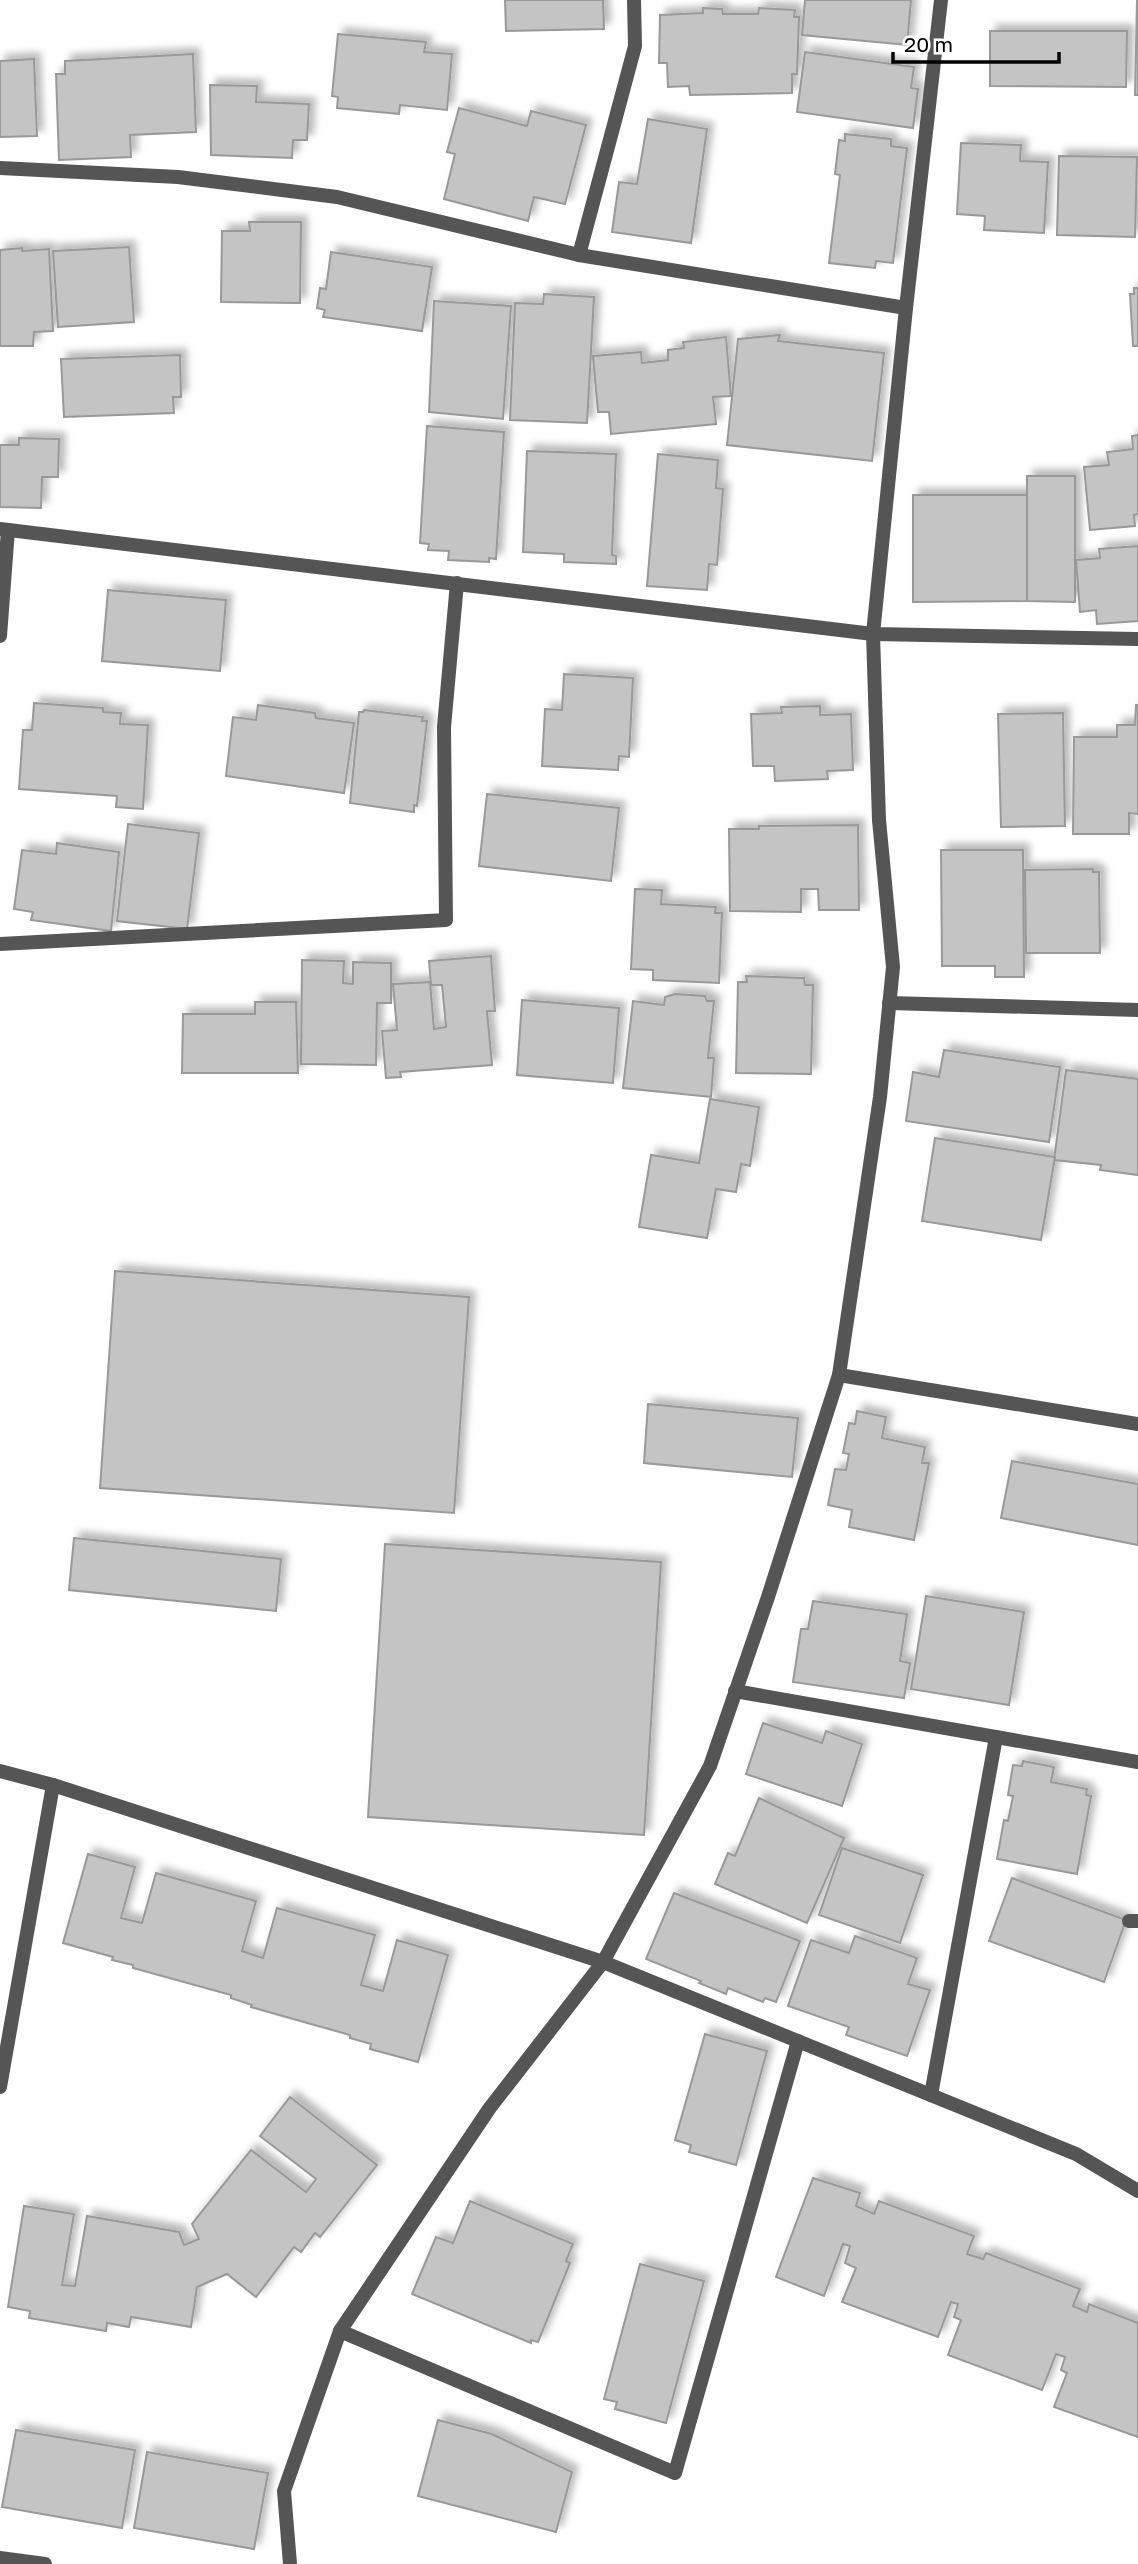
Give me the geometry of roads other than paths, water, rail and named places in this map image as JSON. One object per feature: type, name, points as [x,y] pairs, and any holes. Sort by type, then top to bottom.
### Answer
[{"type":"street","points":[[579,255],[635,46],[634,0]]},
{"type":"street","points":[[290,2564],[284,2491],[340,2330],[489,2109],[603,1962],[710,1766],[839,1375],[880,1097],[893,967],[879,820],[873,634],[941,0]]},
{"type":"street","points":[[0,169],[178,177],[337,197],[579,255],[906,308]]},
{"type":"street","points":[[0,636],[4,529],[873,634],[1138,639]]},
{"type":"street","points":[[0,944],[446,920],[444,727],[457,583]]},
{"type":"street","points":[[889,1003],[1138,1010]]},
{"type":"street","points":[[839,1375],[1138,1424]]},
{"type":"street","points":[[735,1691],[1138,1762]]},
{"type":"street","points":[[931,2095],[996,1737]]},
{"type":"street","points":[[0,1771],[53,1785],[603,1962],[1076,2154],[1138,2191]]},
{"type":"street","points":[[0,2088],[53,1785]]},
{"type":"street","points":[[340,2330],[675,2473],[798,2041]]},
{"type":"street","points":[[0,2558],[45,2564]]}]
